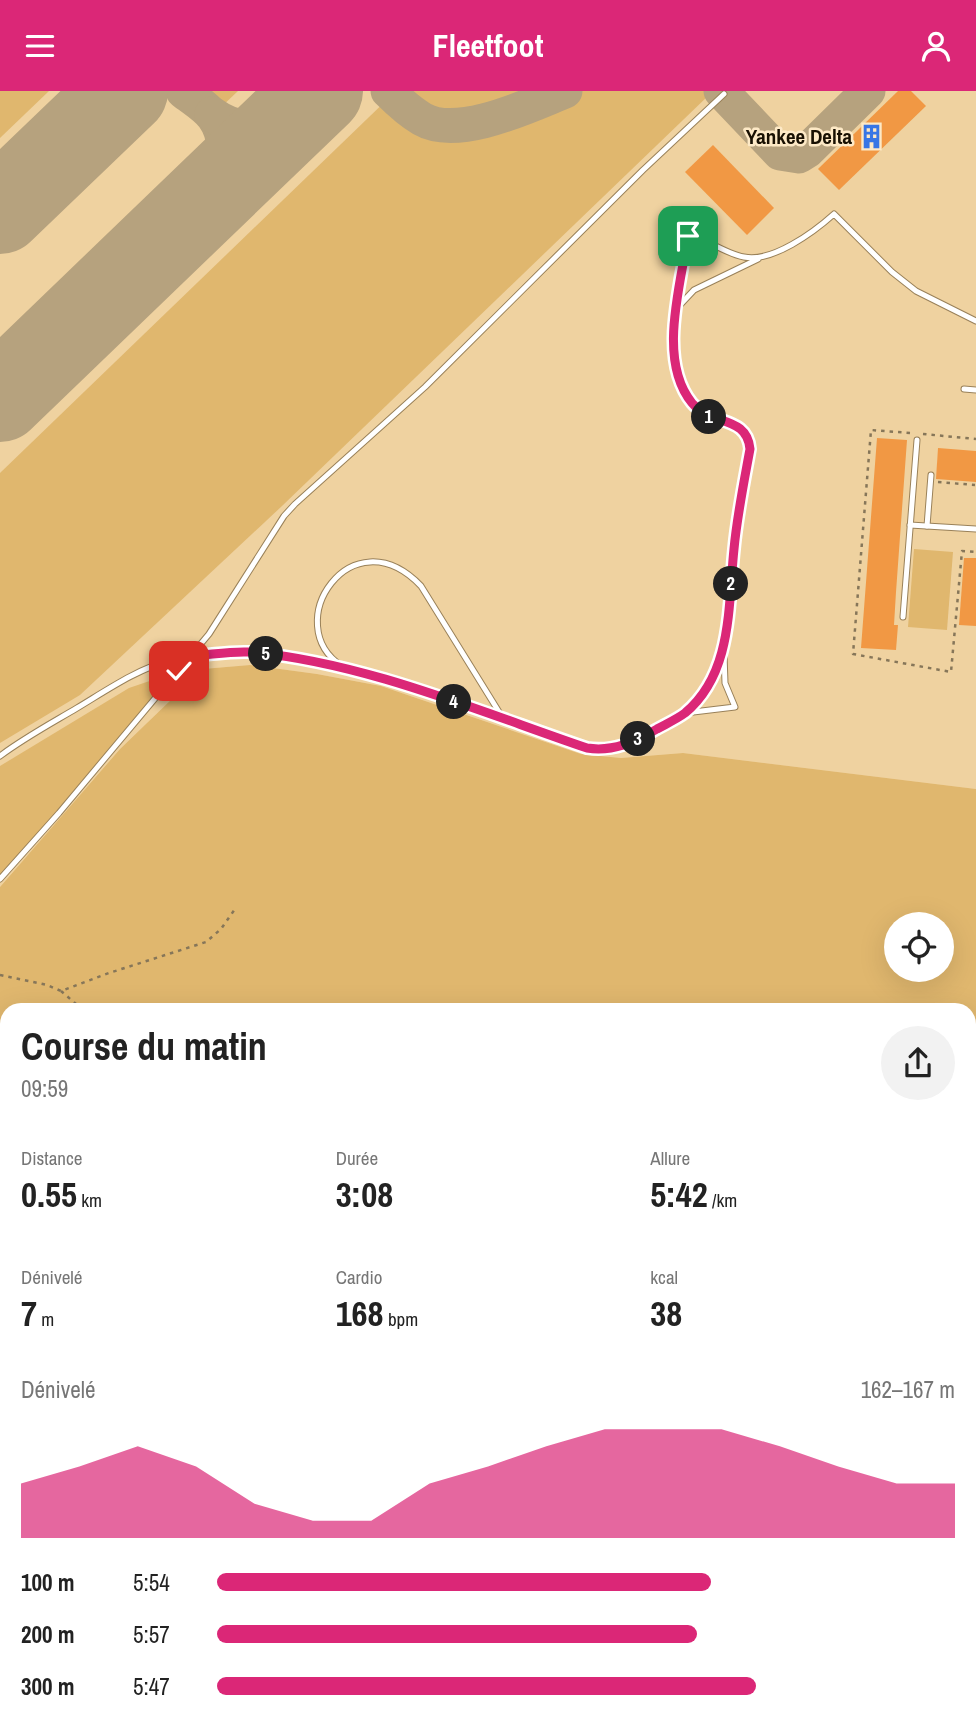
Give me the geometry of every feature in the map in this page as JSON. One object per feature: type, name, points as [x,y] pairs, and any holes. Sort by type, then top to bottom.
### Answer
[{"type":"lane","points":[[0,879],[209,635],[284,516],[295,504],[425,387],[643,170],[724,95]]},
{"type":"lane","points":[[676,309],[694,290],[791,244],[820,227],[834,214],[892,272],[916,291],[976,321]]},
{"type":"lane","points":[[685,713],[735,707],[725,683],[724,648],[734,548],[750,449],[749,438],[742,429],[706,416],[691,402],[678,377],[673,331],[688,236],[694,235],[742,257],[758,259]]},
{"type":"lane","points":[[964,389],[976,390]]},
{"type":"lane","points":[[903,617],[917,440]]},
{"type":"lane","points":[[926,526],[931,478]]},
{"type":"lane","points":[[910,524],[976,529]]},
{"type":"lane","points":[[351,671],[332,658],[319,636],[318,613],[322,598],[340,574],[353,564],[365,561],[390,565],[412,576],[421,586],[504,720]]},
{"type":"lane","points":[[0,756],[22,739],[152,666],[191,656],[246,652],[299,658],[351,671],[412,688],[587,748],[614,748],[634,741],[685,713],[708,685],[724,648]]},
{"type":"path","points":[[931,478],[975,485]]},
{"type":"path","points":[[61,991],[206,942],[221,929],[235,909]]},
{"type":"path","points":[[0,975],[47,985],[61,991],[75,1003]]},
{"type":"shaded area","points":[[0,91],[976,91],[976,789],[683,753],[621,758],[581,754],[381,686],[250,665],[203,669],[120,749],[0,887]]},
{"type":"shaded area","points":[[0,91],[49,91],[0,138]]},
{"type":"shaded area","points":[[198,91],[238,91],[219,109]]},
{"type":"shaded area","points":[[396,91],[707,91],[709,95],[282,506],[80,695],[0,743],[0,473]]},
{"type":"shaded area","points":[[914,549],[953,552],[947,630],[908,627]]},
{"type":"shaded area","points":[[250,665],[381,686],[581,754],[621,758],[683,753],[976,789],[976,1003],[0,1003],[0,887],[120,749],[203,669]]},
{"type":"shaded area","points":[[179,671],[0,879],[0,766],[129,688]]},
{"type":"building","name":"Yankee Delta","points":[[898,91],[911,91],[926,106],[839,190],[818,169]]},
{"type":"building","points":[[713,145],[774,208],[747,235],[685,172]]},
{"type":"building","points":[[877,438],[907,440],[894,625],[898,625],[896,650],[861,648]]},
{"type":"building","points":[[938,448],[976,451],[976,482],[936,479]]},
{"type":"building","points":[[964,558],[976,558],[976,626],[959,625]]},
{"type":"taxiway","points":[[183,91],[213,116],[222,136],[222,168],[208,198]]},
{"type":"taxiway","points":[[388,91],[422,119],[437,124],[455,125],[474,123],[514,112],[565,91]]},
{"type":"taxiway","points":[[721,91],[780,153],[799,156],[868,91]]},
{"type":"taxiway","points":[[212,114],[231,124],[249,128],[289,120]]},
{"type":"runway","points":[[0,210],[124,91]]},
{"type":"runway","points":[[0,398],[319,91]]},
{"type":"place","name":"Yankee Delta","points":[[872,137]]},
{"type":"route","points":[[179,671],[191,656],[246,652],[326,663],[412,688],[587,748],[600,750],[634,741],[685,713],[708,685],[724,648],[734,548],[750,449],[749,438],[742,429],[732,423],[706,416],[691,402],[678,377],[673,331],[688,236]]}]
